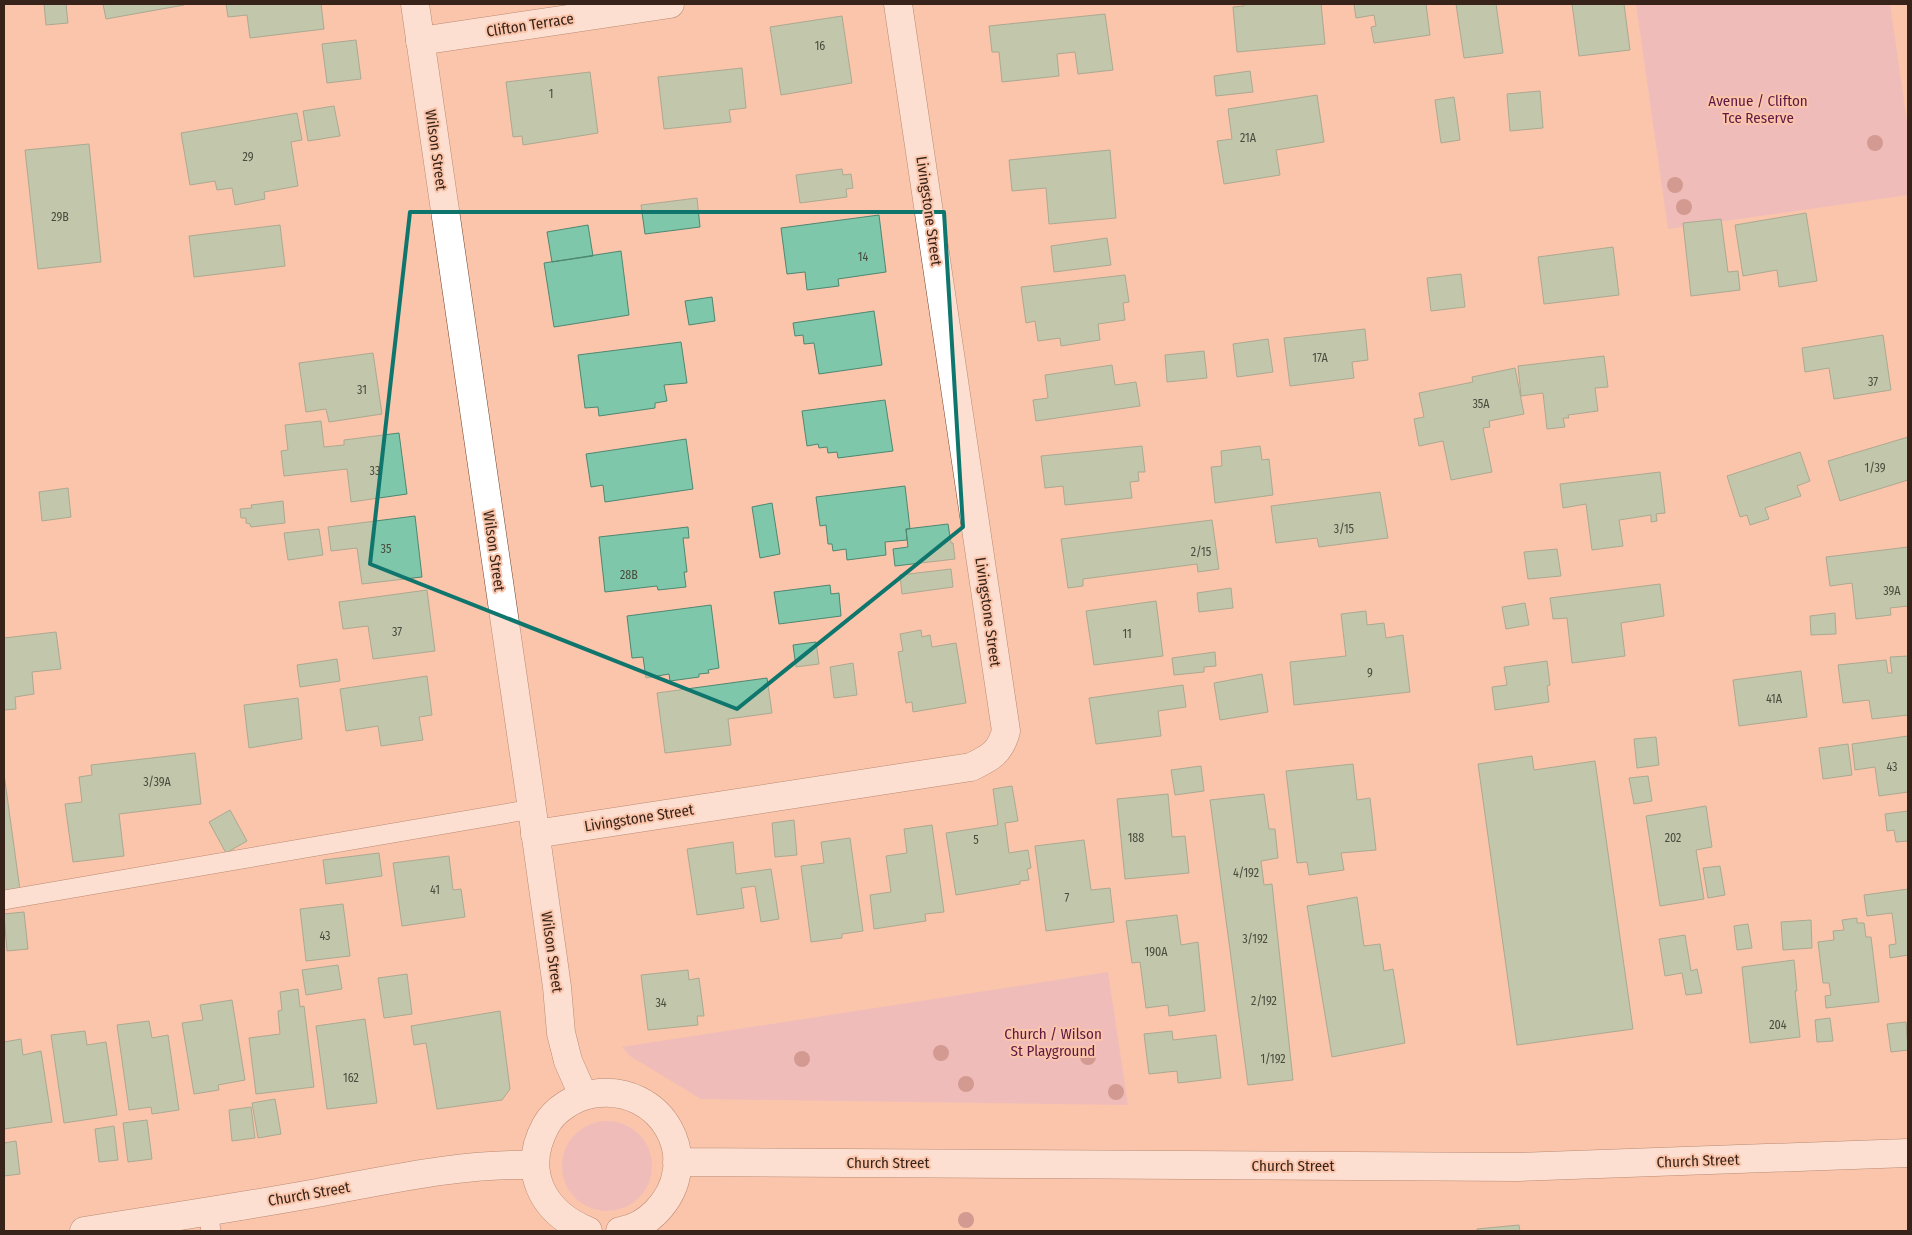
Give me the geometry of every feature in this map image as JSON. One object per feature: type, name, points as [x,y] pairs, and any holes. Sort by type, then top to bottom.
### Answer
[{"type":"street","name":"Wilson Street","points":[[414,4],[557,987],[561,1034],[568,1062],[582,1095]]},
{"type":"street","name":"Clifton Terrace","points":[[420,41],[670,4]]},
{"type":"street","name":"Livingstone Street","points":[[533,822],[971,767],[989,758],[1002,745],[1006,731],[1005,721],[898,4]]},
{"type":"street","points":[[588,1231],[571,1224],[557,1213],[545,1199],[538,1183],[535,1165],[538,1143],[547,1123],[563,1106],[582,1095],[605,1092],[627,1094],[647,1104],[663,1120],[674,1140],[678,1162],[674,1184],[664,1204],[648,1220],[628,1230],[620,1231]]},
{"type":"street","name":"Church Street","points":[[678,1162],[1517,1167],[1908,1153]]},
{"type":"street","name":"Church Street","points":[[84,1231],[209,1221],[424,1173],[485,1166],[535,1165]]},
{"type":"lane","points":[[4,900],[533,822]]},
{"type":"highlighted area","points":[[410,212],[944,212],[963,527],[737,709],[370,564]]},
{"type":"green space","name":"Avenue / Clifton Tce Reserve","points":[[1636,4],[1890,4],[1908,128],[1908,195],[1668,229]]},
{"type":"green space","name":"Church / Wilson St Playground","points":[[1108,972],[1128,1105],[701,1099],[630,1056],[622,1047]]},
{"type":"green space","points":[[607,1121],[624,1125],[639,1134],[648,1149],[652,1166],[648,1183],[639,1198],[624,1207],[607,1211],[590,1207],[575,1198],[566,1183],[562,1166],[566,1149],[575,1134],[590,1125]]},
{"type":"building","points":[[44,4],[66,4],[68,23],[46,25]]},
{"type":"building","points":[[103,4],[183,4],[184,5],[106,19]]},
{"type":"building","points":[[226,4],[321,4],[324,29],[250,38],[247,15],[228,17]]},
{"type":"building","points":[[1243,4],[1321,4],[1325,44],[1237,52],[1233,7],[1244,6]]},
{"type":"building","points":[[1354,4],[1426,4],[1430,35],[1374,43],[1371,27],[1376,26],[1374,15],[1356,18]]},
{"type":"building","points":[[1456,4],[1496,4],[1503,53],[1464,58]]},
{"type":"building","points":[[1572,4],[1624,4],[1630,50],[1579,56]]},
{"type":"building","points":[[1105,14],[1113,70],[1078,74],[1075,52],[1057,54],[1059,76],[1002,82],[999,52],[992,52],[989,26]]},
{"type":"building","points":[[842,16],[852,83],[781,95],[770,27]]},
{"type":"building","points":[[356,40],[361,79],[327,83],[322,44]]},
{"type":"building","points":[[742,68],[746,108],[729,110],[731,122],[664,129],[658,77]]},
{"type":"building","points":[[1250,71],[1253,92],[1216,96],[1214,76]]},
{"type":"building","points":[[590,72],[598,133],[523,145],[522,136],[513,137],[506,82]]},
{"type":"building","points":[[1540,91],[1543,128],[1510,131],[1507,94]]},
{"type":"building","points":[[1317,95],[1324,142],[1276,150],[1280,175],[1224,184],[1217,141],[1232,139],[1228,109]]},
{"type":"building","points":[[1454,97],[1460,140],[1441,143],[1435,100]]},
{"type":"building","points":[[334,106],[340,136],[308,141],[303,111]]},
{"type":"building","points":[[297,113],[302,140],[291,142],[298,186],[264,192],[265,199],[235,205],[232,188],[217,190],[215,181],[190,185],[181,133]]},
{"type":"building","points":[[89,144],[101,262],[38,269],[25,150]]},
{"type":"building","points":[[1110,150],[1116,218],[1049,224],[1046,188],[1012,191],[1009,160]]},
{"type":"building","points":[[842,169],[843,175],[851,174],[853,188],[846,189],[847,197],[800,203],[796,175]]},
{"type":"building","points":[[697,198],[700,227],[645,234],[641,205]]},
{"type":"building","points":[[1806,213],[1817,281],[1779,287],[1777,270],[1743,276],[1735,225]]},
{"type":"building","points":[[879,215],[886,272],[838,279],[839,286],[807,290],[805,272],[787,274],[781,228]]},
{"type":"building","points":[[1721,219],[1728,272],[1738,271],[1740,290],[1691,296],[1683,223]]},
{"type":"building","points":[[280,225],[285,266],[194,277],[189,236]]},
{"type":"building","points":[[588,225],[593,256],[552,262],[547,232]]},
{"type":"building","points":[[1107,238],[1111,265],[1054,272],[1051,246]]},
{"type":"building","points":[[1613,247],[1619,295],[1544,304],[1538,257]]},
{"type":"building","points":[[621,251],[629,315],[554,327],[544,263]]},
{"type":"building","points":[[1461,274],[1465,307],[1431,311],[1427,278]]},
{"type":"building","points":[[1125,275],[1129,302],[1123,303],[1125,320],[1098,324],[1100,340],[1061,346],[1060,338],[1038,341],[1035,321],[1026,323],[1021,287]]},
{"type":"building","points":[[712,297],[715,321],[689,325],[685,301]]},
{"type":"building","points":[[874,311],[882,365],[819,374],[814,343],[804,344],[803,335],[795,336],[793,323]]},
{"type":"building","points":[[1365,329],[1368,360],[1352,362],[1354,378],[1290,386],[1284,338]]},
{"type":"building","points":[[1883,335],[1891,390],[1834,399],[1829,368],[1805,372],[1802,348]]},
{"type":"building","points":[[1268,339],[1273,372],[1237,377],[1233,344]]},
{"type":"building","points":[[681,342],[687,383],[664,385],[667,401],[655,403],[655,408],[599,416],[598,407],[585,408],[578,355]]},
{"type":"building","points":[[1204,351],[1207,378],[1167,382],[1165,355]]},
{"type":"building","points":[[373,353],[382,414],[329,422],[326,409],[306,412],[299,363]]},
{"type":"building","points":[[1604,356],[1608,387],[1595,388],[1598,411],[1568,415],[1569,418],[1563,418],[1565,427],[1547,429],[1543,393],[1521,396],[1518,366]]},
{"type":"building","points":[[1112,365],[1115,385],[1136,382],[1140,406],[1036,421],[1033,400],[1048,398],[1045,375]]},
{"type":"building","points":[[1515,368],[1524,414],[1489,421],[1490,427],[1483,428],[1492,472],[1451,480],[1443,441],[1419,446],[1414,419],[1424,417],[1419,393],[1473,382],[1472,377]]},
{"type":"building","points":[[885,400],[893,451],[838,458],[837,452],[828,453],[827,447],[819,448],[818,444],[807,446],[802,411]]},
{"type":"building","points":[[321,421],[324,447],[344,445],[344,440],[399,433],[407,494],[351,502],[347,469],[284,476],[281,451],[288,450],[285,425]]},
{"type":"building","points":[[1908,437],[1908,480],[1840,501],[1828,461]]},
{"type":"building","points":[[686,439],[693,489],[605,502],[603,485],[591,487],[586,454]]},
{"type":"building","points":[[1142,446],[1145,472],[1138,472],[1139,481],[1130,482],[1132,498],[1065,505],[1063,486],[1045,488],[1041,456]]},
{"type":"building","points":[[1260,446],[1262,460],[1269,459],[1273,495],[1215,503],[1211,467],[1222,466],[1221,451]]},
{"type":"building","points":[[1800,452],[1810,481],[1797,486],[1801,496],[1765,508],[1769,519],[1750,525],[1747,515],[1740,517],[1727,476]]},
{"type":"building","points":[[1660,472],[1665,513],[1656,514],[1657,521],[1651,522],[1651,515],[1619,520],[1623,546],[1592,550],[1586,504],[1563,508],[1560,484]]},
{"type":"building","points":[[905,486],[910,529],[906,529],[907,540],[885,542],[886,555],[847,560],[846,549],[833,551],[832,544],[828,544],[826,525],[820,526],[816,497]]},
{"type":"building","points":[[68,488],[71,517],[42,521],[39,492]]},
{"type":"building","points":[[1380,492],[1388,538],[1319,547],[1317,538],[1276,543],[1271,506]]},
{"type":"building","points":[[283,501],[285,523],[251,527],[250,524],[246,523],[246,518],[241,518],[240,509],[252,508],[251,505]]},
{"type":"building","points":[[772,503],[780,554],[760,558],[752,507]]},
{"type":"building","points":[[415,516],[422,577],[362,584],[357,548],[331,551],[328,527]]},
{"type":"building","points":[[1212,520],[1219,569],[1198,572],[1197,564],[1083,579],[1083,586],[1068,588],[1061,539]]},
{"type":"building","points":[[948,524],[955,559],[895,566],[893,549],[908,547],[906,529]]},
{"type":"building","points":[[688,527],[689,538],[683,538],[687,572],[684,572],[686,587],[658,590],[657,586],[605,592],[599,537]]},
{"type":"building","points":[[319,529],[323,555],[288,560],[284,533]]},
{"type":"building","points":[[1908,547],[1908,606],[1890,608],[1891,615],[1856,619],[1852,583],[1830,586],[1826,557]]},
{"type":"building","points":[[1557,549],[1561,576],[1528,579],[1524,552]]},
{"type":"building","points":[[951,569],[953,587],[902,594],[900,575]]},
{"type":"building","points":[[1660,584],[1664,616],[1621,623],[1625,656],[1572,663],[1567,618],[1553,619],[1550,598]]},
{"type":"building","points":[[830,585],[831,594],[839,593],[841,616],[779,624],[774,592]]},
{"type":"building","points":[[1231,588],[1233,608],[1199,612],[1197,593]]},
{"type":"building","points":[[427,590],[435,651],[373,659],[368,626],[343,629],[339,602]]},
{"type":"building","points":[[1156,601],[1163,656],[1094,665],[1086,611]]},
{"type":"building","points":[[1525,603],[1529,625],[1506,629],[1502,607]]},
{"type":"building","points":[[711,605],[719,668],[708,670],[709,673],[699,674],[699,677],[670,681],[669,674],[646,678],[643,657],[632,658],[627,616]]},
{"type":"building","points":[[1366,611],[1367,625],[1384,623],[1386,638],[1403,635],[1410,692],[1294,705],[1290,662],[1346,656],[1341,614]]},
{"type":"building","points":[[1835,613],[1836,634],[1811,635],[1810,616]]},
{"type":"building","points":[[921,630],[922,637],[930,635],[932,647],[956,643],[966,703],[913,712],[912,702],[906,703],[898,652],[903,651],[900,634]]},
{"type":"building","points":[[56,632],[61,669],[32,672],[34,694],[15,697],[16,709],[4,710],[4,638]]},
{"type":"building","points":[[816,642],[819,664],[796,667],[793,645]]},
{"type":"building","points":[[1215,652],[1216,666],[1204,667],[1204,672],[1174,675],[1172,658]]},
{"type":"building","points":[[1908,656],[1908,715],[1872,719],[1869,700],[1843,703],[1838,665],[1886,660],[1888,673],[1892,673],[1890,657]]},
{"type":"building","points":[[337,659],[340,681],[300,687],[297,665]]},
{"type":"building","points":[[1547,661],[1550,685],[1547,686],[1549,702],[1495,710],[1492,687],[1507,685],[1504,667]]},
{"type":"building","points":[[853,663],[857,695],[834,698],[830,667]]},
{"type":"building","points":[[1801,671],[1807,717],[1739,726],[1733,680]]},
{"type":"building","points":[[1262,674],[1268,712],[1220,720],[1214,683]]},
{"type":"building","points":[[427,676],[432,715],[419,717],[423,740],[381,746],[378,726],[346,731],[340,689]]},
{"type":"building","points":[[767,678],[772,713],[728,719],[731,745],[665,753],[657,693]]},
{"type":"building","points":[[1183,685],[1186,707],[1158,711],[1161,736],[1096,744],[1089,698]]},
{"type":"building","points":[[298,698],[302,739],[249,748],[244,705]]},
{"type":"building","points":[[1908,736],[1908,792],[1879,796],[1875,767],[1855,770],[1852,744]]},
{"type":"building","points":[[1656,737],[1659,765],[1637,768],[1634,739]]},
{"type":"building","points":[[1848,744],[1852,775],[1823,779],[1819,748]]},
{"type":"building","points":[[195,753],[201,804],[119,814],[124,856],[73,862],[65,804],[82,802],[79,777],[92,775],[91,765]]},
{"type":"building","points":[[1532,756],[1534,770],[1595,761],[1633,1029],[1517,1045],[1478,764]]},
{"type":"building","points":[[1353,764],[1357,800],[1370,798],[1376,850],[1341,853],[1344,870],[1309,875],[1307,862],[1297,863],[1286,771]]},
{"type":"building","points":[[1201,766],[1204,791],[1175,795],[1171,770]]},
{"type":"building","points":[[4,774],[20,890],[4,892]]},
{"type":"building","points":[[1648,776],[1652,801],[1634,804],[1629,778]]},
{"type":"building","points":[[1012,786],[1018,821],[1005,823],[1009,853],[1028,850],[1031,868],[1027,869],[1029,880],[1020,881],[1020,884],[956,895],[946,833],[998,825],[993,789]]},
{"type":"building","points":[[1168,794],[1172,837],[1185,836],[1189,873],[1125,879],[1117,799]]},
{"type":"building","points":[[1264,794],[1269,829],[1275,829],[1278,858],[1261,861],[1264,885],[1272,884],[1293,1080],[1248,1085],[1210,800]]},
{"type":"building","points":[[1706,806],[1712,847],[1696,850],[1704,899],[1660,906],[1646,816]]},
{"type":"building","points":[[230,810],[247,841],[226,853],[209,822]]},
{"type":"building","points":[[1908,811],[1908,841],[1896,842],[1894,830],[1887,831],[1885,814]]},
{"type":"building","points":[[794,820],[797,855],[775,857],[772,823]]},
{"type":"building","points":[[932,825],[944,912],[925,914],[926,921],[874,929],[870,895],[891,892],[886,856],[907,853],[904,829]]},
{"type":"building","points":[[850,838],[863,931],[842,934],[842,938],[811,942],[801,866],[824,863],[821,842]]},
{"type":"building","points":[[1084,840],[1091,890],[1110,888],[1114,922],[1046,931],[1035,846]]},
{"type":"building","points":[[733,842],[736,874],[771,869],[779,919],[761,922],[755,886],[741,888],[744,908],[697,915],[687,849]]},
{"type":"building","points":[[379,853],[382,876],[326,884],[323,860]]},
{"type":"building","points":[[449,856],[453,890],[461,889],[465,917],[402,926],[393,863]]},
{"type":"building","points":[[1720,866],[1725,895],[1708,898],[1703,868]]},
{"type":"building","points":[[1908,889],[1908,955],[1890,958],[1889,945],[1896,944],[1892,913],[1867,916],[1864,895]]},
{"type":"building","points":[[1357,897],[1364,946],[1380,944],[1384,971],[1393,969],[1405,1043],[1332,1057],[1307,906]]},
{"type":"building","points":[[343,904],[350,956],[306,961],[300,909]]},
{"type":"building","points":[[24,912],[28,949],[7,951],[4,914]]},
{"type":"building","points":[[1177,915],[1181,945],[1198,942],[1205,1011],[1169,1016],[1168,1005],[1146,1008],[1140,962],[1132,963],[1126,921]]},
{"type":"building","points":[[1857,918],[1857,923],[1864,923],[1866,937],[1871,937],[1879,1002],[1826,1008],[1825,996],[1831,995],[1829,983],[1823,983],[1818,942],[1834,940],[1833,931],[1844,930],[1842,920]]},
{"type":"building","points":[[1811,920],[1812,948],[1783,950],[1781,922]]},
{"type":"building","points":[[1748,924],[1752,948],[1737,950],[1734,926]]},
{"type":"building","points":[[1685,935],[1691,971],[1697,969],[1702,993],[1686,995],[1682,973],[1665,976],[1659,939]]},
{"type":"building","points":[[1794,960],[1800,1037],[1750,1043],[1742,967]]},
{"type":"building","points":[[338,965],[342,989],[306,995],[302,970]]},
{"type":"building","points":[[688,970],[689,980],[699,978],[704,1016],[697,1016],[698,1025],[648,1030],[641,975]]},
{"type":"building","points":[[407,974],[412,1014],[384,1018],[378,978]]},
{"type":"building","points":[[298,989],[300,1007],[304,1006],[314,1087],[256,1094],[249,1038],[280,1034],[278,1011],[282,1010],[280,992]]},
{"type":"building","points":[[232,1000],[245,1080],[218,1085],[219,1090],[194,1094],[182,1023],[203,1020],[200,1005]]},
{"type":"building","points":[[500,1011],[510,1089],[502,1100],[437,1109],[426,1043],[414,1045],[411,1026]]},
{"type":"building","points":[[1830,1018],[1833,1041],[1817,1042],[1815,1020]]},
{"type":"building","points":[[365,1019],[377,1103],[327,1109],[316,1026]]},
{"type":"building","points":[[149,1021],[152,1038],[168,1035],[179,1110],[152,1114],[151,1107],[129,1110],[117,1025]]},
{"type":"building","points":[[1906,1022],[1908,1050],[1891,1052],[1887,1024]]},
{"type":"building","points":[[85,1031],[87,1045],[106,1042],[117,1115],[64,1123],[51,1035]]},
{"type":"building","points":[[1172,1031],[1173,1040],[1216,1035],[1221,1078],[1178,1083],[1177,1071],[1149,1074],[1144,1034]]},
{"type":"building","points":[[21,1039],[23,1055],[41,1051],[52,1122],[4,1129],[4,1042]]},
{"type":"building","points":[[275,1099],[281,1134],[258,1138],[252,1103]]},
{"type":"building","points":[[251,1107],[255,1138],[232,1141],[229,1110]]},
{"type":"building","points":[[147,1120],[152,1159],[128,1162],[123,1123]]},
{"type":"building","points":[[114,1126],[118,1160],[99,1162],[95,1129]]},
{"type":"building","points":[[16,1141],[20,1174],[4,1176],[4,1143]]},
{"type":"building","points":[[1519,1225],[1520,1231],[1477,1231],[1477,1229]]}]
